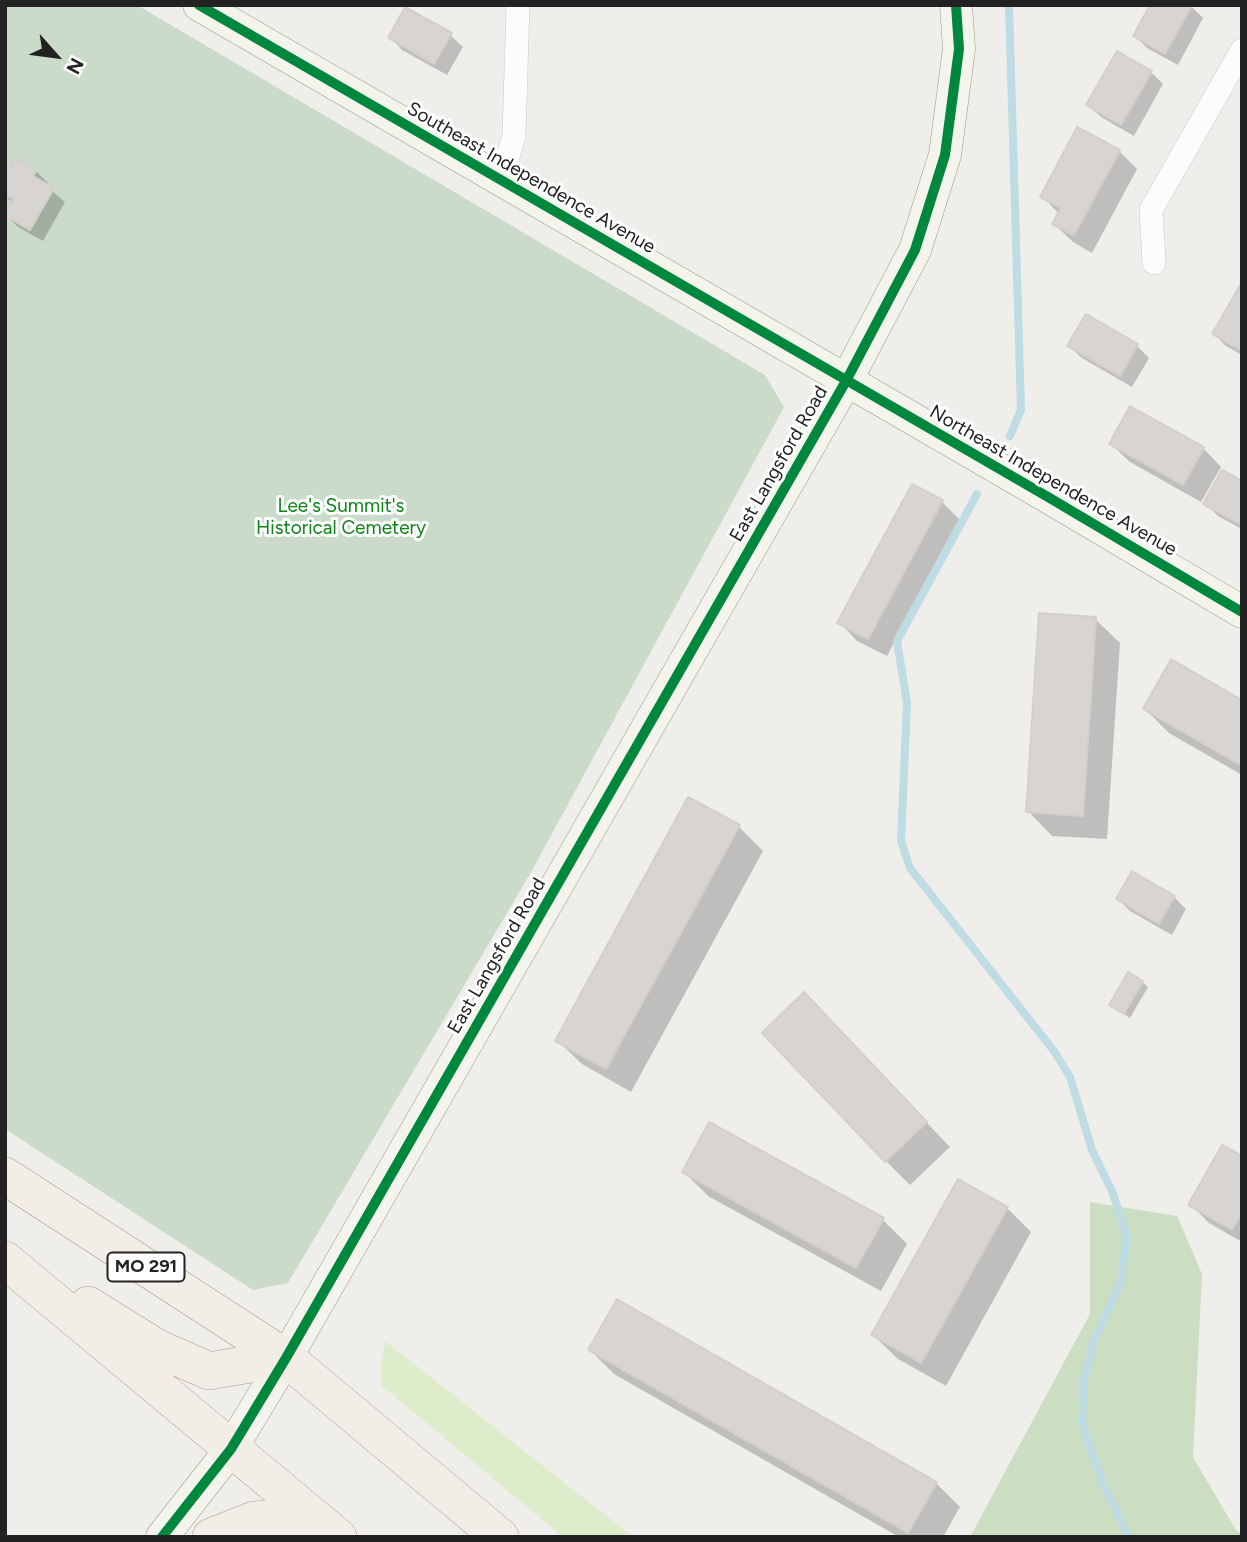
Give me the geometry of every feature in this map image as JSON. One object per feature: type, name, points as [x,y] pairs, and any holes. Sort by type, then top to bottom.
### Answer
[{"type":"main road","name":"MO 291","points":[[5,1176],[286,1358],[500,1537]]},
{"type":"main road","points":[[5,1254],[157,1348],[209,1371],[286,1358]]},
{"type":"main road","points":[[5,1260],[331,1531]]},
{"type":"main road","points":[[211,1537],[254,1520],[285,1518],[331,1531]]},
{"type":"street","points":[[501,181],[514,136],[518,5]]},
{"type":"street","name":"East Langsford Road","points":[[162,1537],[231,1449],[286,1358],[846,381],[915,250],[945,155],[959,49],[956,5]]},
{"type":"street","name":"Southeast Independence Avenue","points":[[207,8],[846,381]]},
{"type":"street","points":[[1154,263],[1151,210],[1238,64]]},
{"type":"street","name":"Northeast Independence Avenue","points":[[846,381],[1242,612]]},
{"type":"green space","name":"Lee's Summit's Historical Cemetery","points":[[5,5],[137,5],[765,375],[784,407],[530,874],[288,1283],[253,1290],[5,1129]]},
{"type":"green space","points":[[1090,1202],[1177,1216],[1202,1274],[1193,1457],[1242,1537],[970,1537],[1090,1314]]},
{"type":"green space","points":[[385,1341],[633,1537],[563,1537],[382,1386],[381,1365]]},
{"type":"building","points":[[1150,5],[1192,5],[1165,54],[1133,36]]},
{"type":"building","points":[[405,7],[452,33],[434,64],[388,38]]},
{"type":"building","points":[[1117,51],[1152,71],[1121,125],[1086,105]]},
{"type":"building","points":[[1077,127],[1120,150],[1074,235],[1052,224],[1061,208],[1040,197]]},
{"type":"building","points":[[15,158],[37,170],[33,176],[54,188],[30,230],[5,216],[13,199],[5,195],[5,176]]},
{"type":"building","points":[[1242,282],[1242,351],[1212,334]]},
{"type":"building","points":[[1086,314],[1138,344],[1120,376],[1067,346]]},
{"type":"building","points":[[1130,406],[1204,447],[1183,485],[1109,444]]},
{"type":"building","points":[[1222,470],[1242,481],[1242,525],[1203,504]]},
{"type":"building","points":[[912,484],[943,500],[868,639],[837,623]]},
{"type":"building","points":[[1039,613],[1096,617],[1083,816],[1026,812]]},
{"type":"building","points":[[1171,659],[1242,700],[1242,766],[1143,709]]},
{"type":"building","points":[[688,797],[740,825],[606,1069],[555,1041]]},
{"type":"building","points":[[1132,871],[1175,896],[1159,924],[1116,899]]},
{"type":"building","points":[[1128,972],[1143,981],[1124,1014],[1109,1005]]},
{"type":"building","points":[[804,992],[927,1122],[885,1162],[762,1033]]},
{"type":"building","points":[[709,1122],[884,1218],[856,1268],[682,1172]]},
{"type":"building","points":[[1222,1145],[1242,1156],[1242,1212],[1232,1230],[1188,1205]]},
{"type":"building","points":[[958,1179],[1008,1207],[921,1363],[871,1335]]},
{"type":"building","points":[[617,1299],[937,1482],[908,1533],[588,1350]]},
{"type":"waterway","points":[[1009,5],[1021,410],[1010,436]]},
{"type":"waterway","points":[[977,494],[897,641],[907,703],[901,841],[910,868],[1054,1051],[1070,1077],[1092,1150],[1112,1191],[1127,1237],[1120,1285],[1094,1340],[1084,1379],[1082,1424],[1103,1484],[1129,1537]]},
{"type":"cycle path","points":[[199,5],[1242,612]]},
{"type":"cycle path","points":[[162,1537],[231,1449],[286,1358],[846,381],[915,250],[945,155],[959,49],[956,5]]}]
